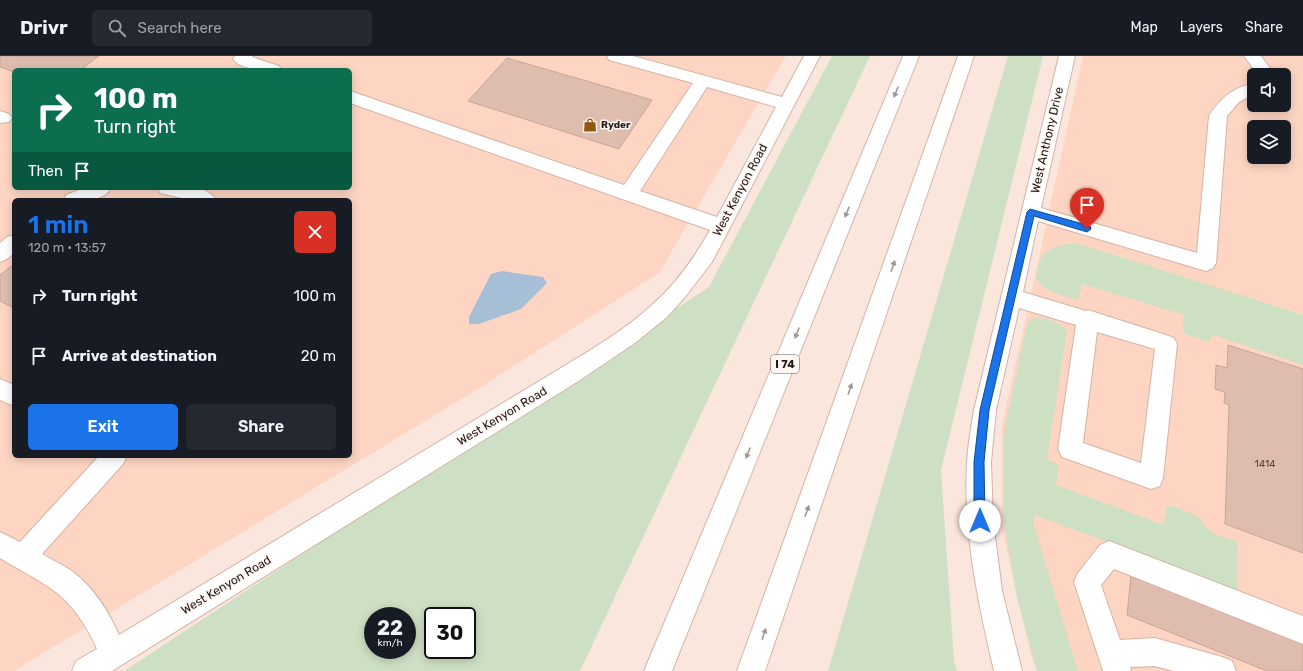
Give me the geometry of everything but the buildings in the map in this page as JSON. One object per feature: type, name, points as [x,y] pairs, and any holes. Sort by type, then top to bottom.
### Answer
[{"type":"main road","points":[[245,56],[241,59],[267,68]]},
{"type":"main road","points":[[615,56],[786,104]]},
{"type":"main road","name":"West Kenyon Road","points":[[86,671],[569,375],[625,338],[660,310],[686,282],[705,257],[812,56]]},
{"type":"main road","name":"I 74","points":[[658,671],[911,56]]},
{"type":"main road","points":[[751,671],[966,56]]},
{"type":"main road","name":"West Anthony Drive","points":[[1008,671],[989,591],[980,521],[979,462],[985,410],[1067,56]]},
{"type":"main road","points":[[1252,56],[1261,68]]},
{"type":"main road","points":[[628,194],[703,80]]},
{"type":"main road","points":[[1030,212],[1206,263],[1218,116],[1226,103],[1241,91],[1247,90]]},
{"type":"main road","points":[[352,98],[721,226]]},
{"type":"main road","points":[[78,198],[97,190]]},
{"type":"main road","points":[[176,190],[194,194],[203,198]]},
{"type":"main road","points":[[0,254],[12,244]]},
{"type":"main road","points":[[1011,297],[1088,320],[1166,344],[1151,478],[1070,449],[1088,320]]},
{"type":"main road","points":[[0,389],[12,395]]},
{"type":"main road","points":[[23,558],[113,458]]},
{"type":"main road","points":[[0,544],[63,581],[84,602],[104,633],[113,654]]},
{"type":"main road","points":[[1222,671],[1155,652],[1114,662],[1086,582],[1109,554],[1303,630]]},
{"type":"shaded area","points":[[0,56],[786,56],[659,273],[478,389],[14,671],[0,671]]},
{"type":"shaded area","points":[[1083,56],[1303,56],[1303,671],[1037,671],[1031,655],[1002,529],[1002,426]]},
{"type":"green space","points":[[832,56],[870,56],[580,671],[124,671],[709,287]]},
{"type":"green space","points":[[1008,56],[1043,56],[941,470],[954,661],[957,671],[828,671]]},
{"type":"green space","points":[[1077,243],[1303,315],[1303,365],[1213,335],[1211,336],[1210,342],[1185,334],[1183,331],[1184,315],[1082,284],[1078,300],[1050,291],[1040,284],[1036,279],[1039,262],[1043,255],[1056,247]]},
{"type":"green space","points":[[1035,318],[1052,321],[1061,325],[1067,331],[1047,459],[1059,465],[1056,485],[1164,525],[1167,506],[1171,505],[1201,518],[1206,527],[1215,534],[1238,542],[1237,590],[1034,515],[1034,525],[1078,671],[1037,671],[1017,598],[1004,523],[1004,438],[1006,422],[1027,323]]},
{"type":"water","points":[[502,271],[543,277],[547,283],[521,309],[479,324],[469,324],[469,317],[491,274]]},
{"type":"place","name":"Ryder","points":[[590,125]]},
{"type":"route","points":[[980,521],[979,462],[985,410],[1030,212],[1087,229]]}]
